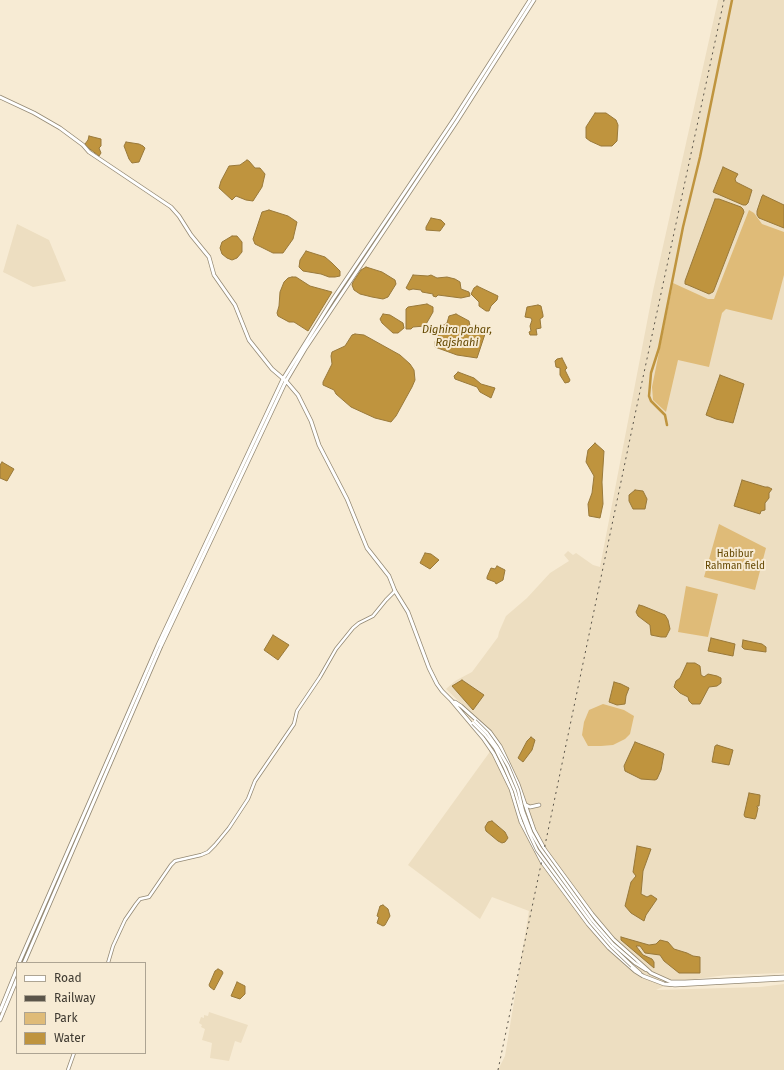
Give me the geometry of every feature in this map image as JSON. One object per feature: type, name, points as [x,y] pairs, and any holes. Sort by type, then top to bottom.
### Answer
[{"type":"main road","points":[[20,962],[158,645],[285,380],[325,312],[454,119],[530,0]]},
{"type":"main road","points":[[24,962],[161,646],[285,380],[445,140],[534,0]]},
{"type":"main road","points":[[0,98],[34,113],[60,128],[83,145],[89,152],[171,208],[179,216],[191,235],[209,257],[214,275],[235,305],[249,340],[272,369],[285,380],[298,395],[319,445],[347,498],[367,548],[389,576],[395,591],[408,612],[429,668],[437,684],[466,717],[494,754],[510,789],[521,822],[542,862],[588,924],[609,948],[635,971],[660,983],[676,985],[784,978]]},
{"type":"main road","points":[[451,700],[461,706],[490,732],[500,746],[518,784],[524,804],[540,843],[592,914],[613,939],[651,973],[671,982],[784,978]]},
{"type":"main road","points":[[524,804],[530,807],[538,805]]},
{"type":"main road","points":[[0,1011],[16,971]]},
{"type":"main road","points":[[0,1020],[16,981]]},
{"type":"street","points":[[108,962],[113,946],[125,920],[140,899],[149,897],[175,861],[208,852],[229,828],[248,799],[255,781],[294,724],[297,711],[320,677],[336,649],[353,628],[359,623],[373,616],[395,591]]},
{"type":"street","points":[[469,714],[495,748],[515,791],[520,812],[537,850],[591,923],[611,946],[634,964],[651,973]]},
{"type":"street","points":[[466,717],[474,722]]},
{"type":"street","points":[[634,964],[643,976]]},
{"type":"street","points":[[68,1070],[74,1054]]},
{"type":"shaded area","points":[[718,0],[784,0],[784,973],[726,975],[673,982],[656,990],[760,987],[784,984],[784,1070],[498,1070],[505,1056],[529,911],[492,897],[480,919],[408,865],[489,753],[492,733],[446,689],[455,681],[472,672],[498,637],[506,616],[527,598],[550,573],[569,561],[564,555],[568,551],[573,555],[576,553],[593,565],[600,567],[653,291]]},
{"type":"shaded area","points":[[17,224],[49,240],[66,281],[33,287],[3,272]]},
{"type":"shaded area","points":[[209,1012],[248,1025],[241,1043],[235,1041],[229,1061],[210,1058],[212,1043],[202,1040],[205,1029],[201,1027],[202,1025],[199,1023],[201,1017],[204,1018],[204,1015],[208,1016]]},
{"type":"green space","points":[[749,210],[754,213],[762,224],[784,232],[784,275],[772,320],[726,309],[722,313],[709,367],[678,360],[666,412],[653,400],[652,387],[673,283],[708,299],[714,299]]},
{"type":"green space","name":"Habibur Rahman field","points":[[719,524],[766,548],[755,590],[704,577]]},
{"type":"green space","points":[[686,586],[718,594],[708,637],[678,632]]},
{"type":"green space","points":[[603,704],[624,710],[634,716],[630,734],[625,739],[613,745],[588,746],[582,735],[584,722],[589,710]]},
{"type":"water","points":[[595,113],[606,113],[616,120],[618,125],[617,141],[612,146],[601,146],[586,138],[586,127]]},
{"type":"water","points":[[89,136],[101,139],[101,146],[99,148],[101,153],[99,156],[85,144]]},
{"type":"water","points":[[126,142],[139,144],[145,148],[139,162],[132,163],[129,159],[124,146]]},
{"type":"water","points":[[247,160],[255,168],[260,168],[265,174],[262,187],[253,201],[236,196],[232,200],[219,188],[221,181],[229,166],[240,165]]},
{"type":"water","points":[[723,167],[738,174],[735,179],[736,182],[752,190],[746,205],[713,192]]},
{"type":"water","points":[[763,195],[784,205],[784,228],[759,218],[757,215]]},
{"type":"water","points":[[715,199],[741,207],[744,212],[714,290],[709,294],[685,284],[685,281]]},
{"type":"water","points":[[269,210],[288,216],[297,222],[293,239],[283,253],[273,253],[255,244],[253,239],[262,212]]},
{"type":"water","points":[[431,218],[441,220],[445,224],[440,231],[426,230]]},
{"type":"water","points":[[232,236],[237,236],[242,242],[242,252],[237,258],[232,260],[222,254],[220,248],[222,242]]},
{"type":"water","points":[[306,251],[325,257],[340,271],[340,276],[329,277],[303,271],[299,267],[300,260]]},
{"type":"water","points":[[366,267],[382,272],[395,280],[396,284],[388,297],[383,299],[372,297],[360,294],[354,290],[352,285],[353,282],[361,270]]},
{"type":"water","points":[[413,275],[431,275],[437,278],[447,277],[455,279],[460,282],[461,289],[469,292],[470,296],[461,298],[438,295],[436,297],[433,296],[433,294],[422,292],[421,290],[409,290],[406,288]]},
{"type":"water","points":[[296,277],[310,286],[332,292],[308,331],[294,322],[289,322],[278,316],[277,313],[280,292],[284,282],[288,278]]},
{"type":"water","points":[[477,286],[498,296],[497,300],[491,306],[489,311],[486,311],[479,306],[479,302],[471,294]]},
{"type":"water","points":[[427,304],[433,307],[433,312],[425,326],[406,329],[406,309],[408,307]]},
{"type":"water","points":[[538,305],[541,306],[543,315],[540,319],[541,328],[536,329],[537,335],[530,335],[529,332],[531,331],[530,326],[532,320],[531,318],[525,317],[527,307]]},
{"type":"water","points":[[383,314],[390,315],[403,323],[404,328],[398,333],[393,333],[382,323],[380,319]]},
{"type":"water","name":"Dighira pahar, Rajshahi","points":[[456,314],[469,321],[470,326],[474,328],[476,325],[484,328],[486,331],[477,358],[457,355],[435,347],[435,342],[442,326],[447,323],[449,316]]},
{"type":"water","points":[[352,335],[364,335],[400,355],[414,370],[415,380],[412,387],[396,416],[391,422],[375,418],[351,407],[336,394],[334,390],[323,385],[332,364],[332,352],[345,346]]},
{"type":"water","points":[[562,358],[567,368],[565,370],[570,380],[569,382],[565,383],[560,375],[560,368],[556,367],[555,361]]},
{"type":"water","points":[[458,372],[474,378],[481,384],[495,388],[491,398],[480,392],[477,387],[455,379],[454,376]]},
{"type":"water","points":[[720,375],[744,384],[733,423],[706,415]]},
{"type":"water","points":[[595,443],[604,451],[602,482],[603,504],[600,518],[589,516],[588,504],[592,493],[594,476],[586,462],[588,450]]},
{"type":"water","points":[[2,462],[14,469],[7,481],[0,478],[0,465]]},
{"type":"water","points":[[742,480],[772,489],[769,493],[769,498],[765,503],[765,510],[761,511],[760,514],[734,506]]},
{"type":"water","points":[[635,490],[643,491],[647,499],[645,509],[633,509],[629,501],[629,495]]},
{"type":"water","points":[[425,553],[431,554],[439,560],[430,569],[420,563]]},
{"type":"water","points":[[497,566],[505,570],[503,580],[496,584],[495,582],[487,579],[487,577],[491,568],[495,569]]},
{"type":"water","points":[[639,605],[665,615],[670,629],[666,637],[651,635],[650,625],[638,616],[636,612]]},
{"type":"water","points":[[273,635],[289,645],[278,660],[264,650]]},
{"type":"water","points":[[711,638],[735,644],[733,656],[708,651]]},
{"type":"water","points":[[743,640],[762,644],[766,647],[766,652],[744,649],[742,647]]},
{"type":"water","points":[[687,663],[695,663],[700,666],[701,675],[704,677],[708,674],[721,678],[721,683],[717,686],[709,687],[700,704],[692,704],[688,697],[680,693],[674,687]]},
{"type":"water","points":[[462,680],[484,695],[473,710],[452,686]]},
{"type":"water","points":[[614,682],[629,688],[625,704],[617,705],[609,702]]},
{"type":"water","points":[[531,737],[535,740],[532,750],[523,762],[518,758],[527,741]]},
{"type":"water","points":[[635,742],[664,754],[661,770],[657,779],[641,779],[625,771],[624,766]]},
{"type":"water","points":[[717,745],[733,750],[729,765],[712,762],[715,746]]},
{"type":"water","points":[[749,793],[760,795],[759,806],[757,806],[758,808],[755,819],[745,817],[744,815]]},
{"type":"water","points":[[492,821],[505,832],[508,838],[505,842],[502,843],[498,841],[486,831],[485,827],[488,822]]},
{"type":"water","points":[[637,846],[651,849],[643,871],[641,894],[647,897],[651,895],[657,899],[646,915],[644,921],[631,913],[625,906],[631,882],[636,876],[633,872]]},
{"type":"water","points":[[383,905],[388,909],[390,916],[383,926],[377,923],[379,917],[377,916],[380,906]]},
{"type":"water","points":[[621,937],[649,945],[656,944],[660,940],[668,942],[674,949],[700,957],[700,973],[679,973],[664,961],[660,955],[645,953],[640,946],[636,946],[643,955],[652,959],[654,962],[654,968],[621,940]]},
{"type":"water","points":[[218,969],[223,973],[214,990],[209,985],[215,971]]},
{"type":"water","points":[[237,982],[245,986],[245,994],[240,999],[231,996]]},
{"type":"waterway","points":[[667,425],[665,415],[651,401],[649,396],[651,373],[659,348],[683,227],[700,157],[732,0]]},
{"type":"railway","points":[[498,1070],[636,410],[724,0]]}]
